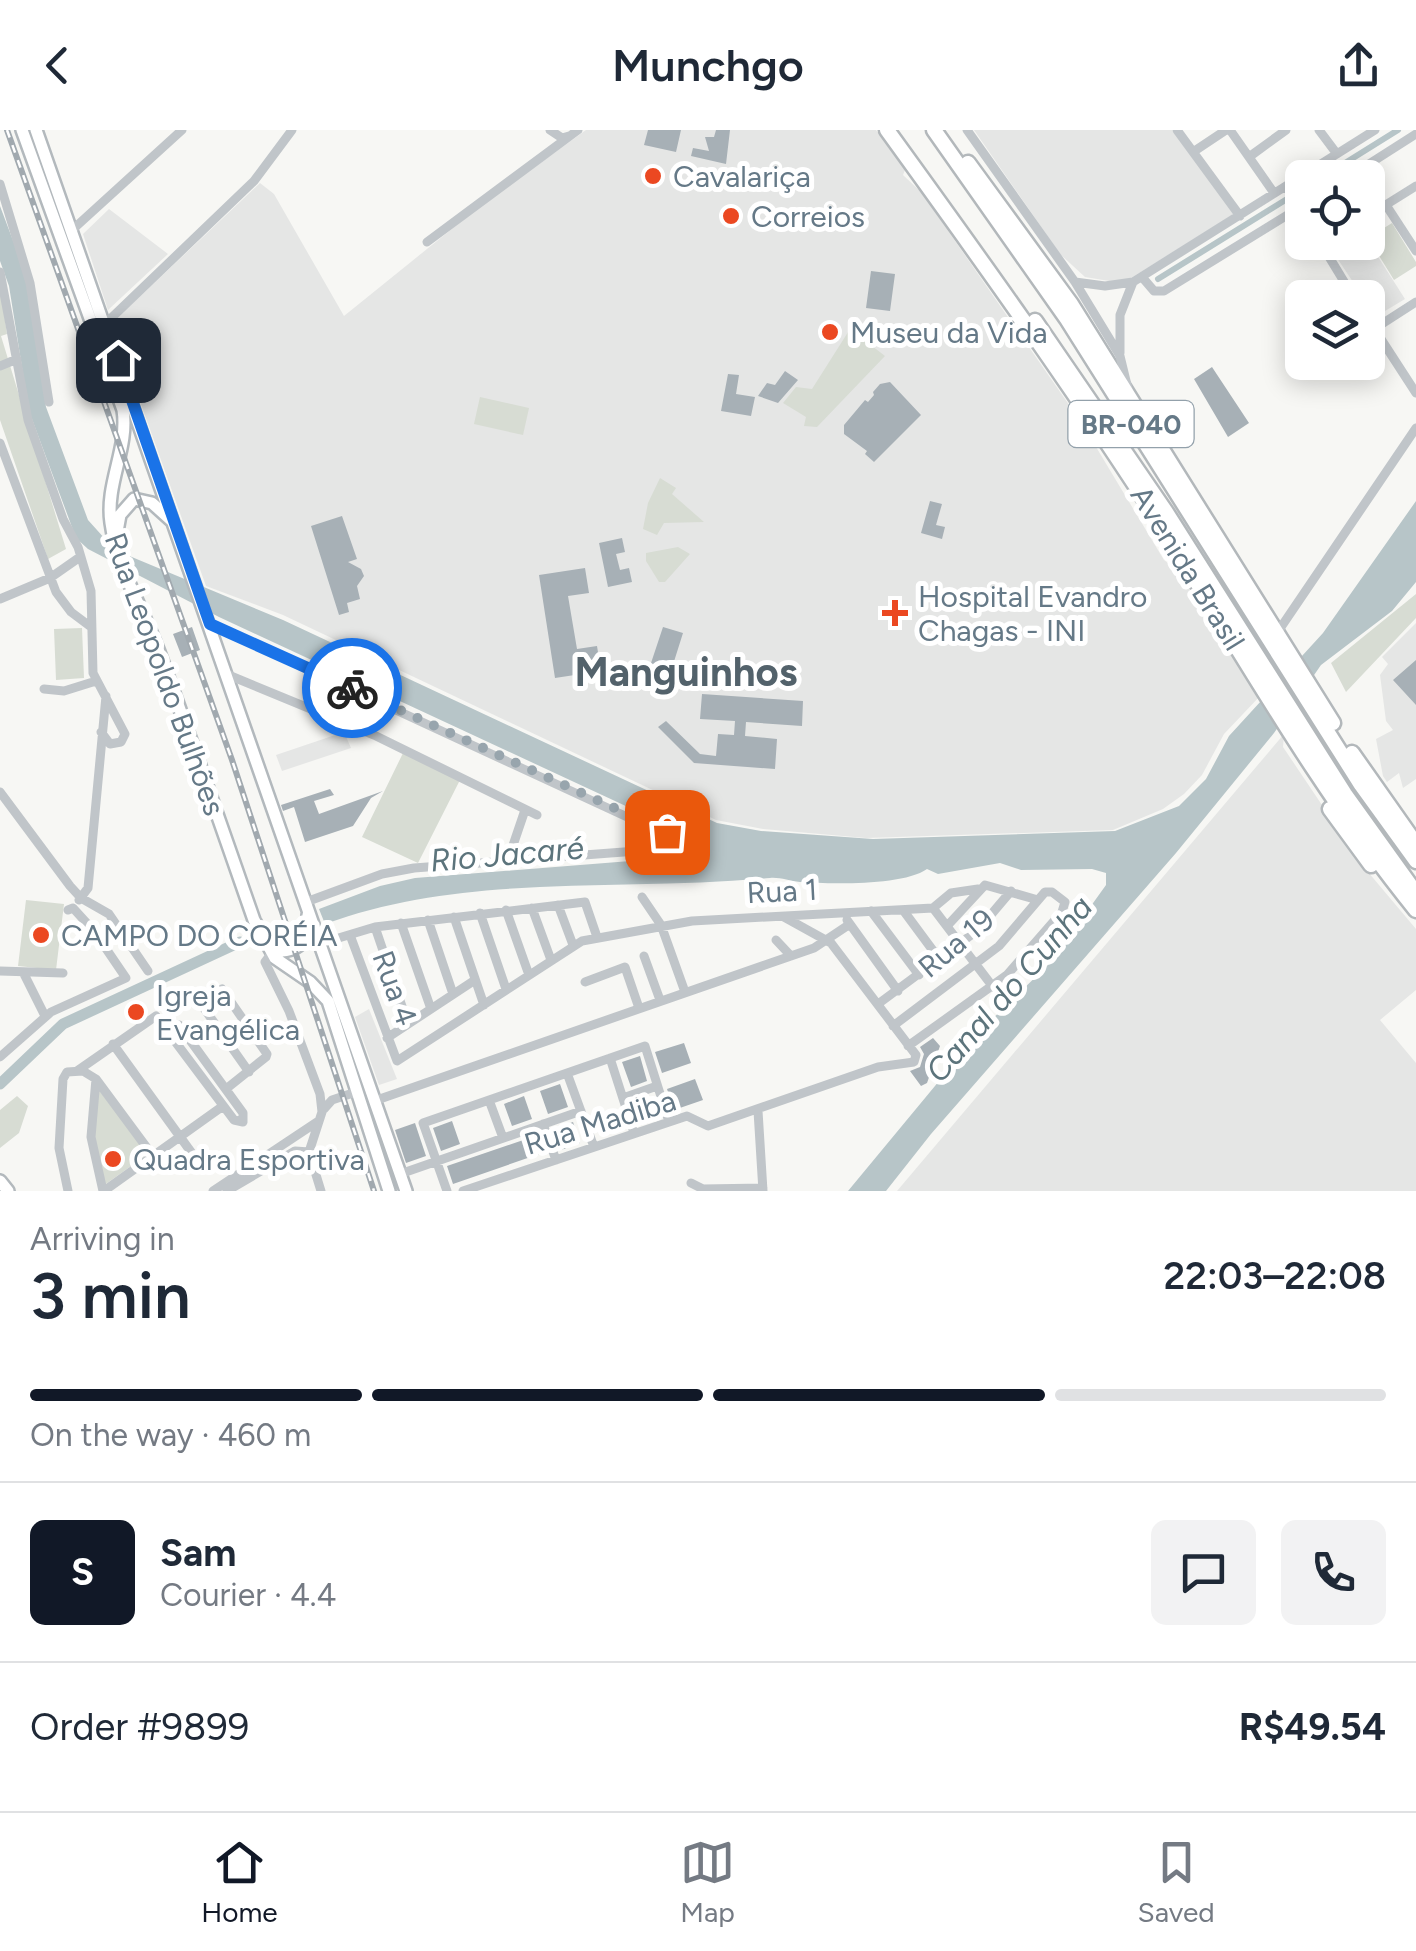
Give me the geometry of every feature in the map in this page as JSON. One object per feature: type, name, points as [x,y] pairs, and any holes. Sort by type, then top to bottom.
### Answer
[{"type":"highway","name":"Avenida Brasil","points":[[887,130],[1037,340],[1255,664]]},
{"type":"highway","name":"Avenida Brasil","points":[[896,130],[1079,380],[1297,735],[1416,910]]},
{"type":"highway","name":"Avenida Brasil","points":[[934,130],[1019,248],[1279,643]]},
{"type":"highway","name":"Avenida Brasil","points":[[944,130],[1071,304],[1416,861]]},
{"type":"highway","points":[[995,196],[1019,248]]},
{"type":"highway","name":"Avenida Brasil","points":[[1326,721],[1416,844]]},
{"type":"highway","name":"Avenida Brasil","points":[[1297,735],[1416,893]]},
{"type":"highway","points":[[1297,735],[1334,816],[1416,919]]},
{"type":"main road","name":"Rua Leopoldo Bulhões","points":[[31,132],[106,324],[406,1191]]},
{"type":"main road","name":"Rua Leopoldo Bulhões","points":[[31,132],[123,410],[124,433],[114,465],[110,510],[116,546],[264,938],[272,954],[328,1000],[388,1191]]},
{"type":"main road","points":[[116,546],[120,515],[134,499],[152,503],[176,526]]},
{"type":"main road","points":[[264,938],[282,951],[300,946],[308,936],[307,905]]},
{"type":"main road","points":[[0,1181],[8,1191]]},
{"type":"street","points":[[31,132],[50,130]]},
{"type":"street","points":[[71,231],[182,130]]},
{"type":"street","points":[[106,324],[254,181],[292,130]]},
{"type":"street","points":[[550,130],[562,138],[574,132]]},
{"type":"street","points":[[967,130],[1075,282],[1120,356],[1138,414]]},
{"type":"street","points":[[1177,130],[1240,216]]},
{"type":"street","points":[[1193,152],[1228,130],[1274,193]]},
{"type":"street","points":[[1249,157],[1286,130]]},
{"type":"street","points":[[1319,130],[1337,154]]},
{"type":"street","points":[[1327,160],[1376,130]]},
{"type":"street","points":[[427,242],[574,132]]},
{"type":"street","points":[[1375,160],[1416,134]]},
{"type":"street","points":[[0,184],[30,283],[49,402]]},
{"type":"street","points":[[1416,186],[1386,204],[1416,252]]},
{"type":"street","points":[[1075,282],[1105,286],[1137,279],[1285,187]]},
{"type":"street","points":[[1137,279],[1154,292],[1164,291],[1285,219]]},
{"type":"street","points":[[0,272],[28,420],[91,592],[96,680],[124,727],[124,738],[114,745],[104,741],[100,732]]},
{"type":"street","points":[[1120,356],[1120,316],[1137,279]]},
{"type":"street","points":[[1385,322],[1416,302]]},
{"type":"street","points":[[1385,346],[1416,393]]},
{"type":"street","points":[[0,366],[16,359]]},
{"type":"street","points":[[1279,643],[1416,428]]},
{"type":"street","points":[[0,443],[50,578],[60,598],[91,627]]},
{"type":"street","points":[[0,600],[50,578],[80,557]]},
{"type":"street","points":[[207,618],[692,846],[688,851],[400,870],[307,905]]},
{"type":"street","points":[[226,674],[374,735],[536,815]]},
{"type":"street","points":[[44,690],[64,691],[96,680]]},
{"type":"street","points":[[0,1057],[45,1016],[126,978],[94,931],[70,909],[88,888],[106,696]]},
{"type":"street","points":[[0,792],[81,898],[108,914],[148,971]]},
{"type":"street","points":[[508,860],[525,810]]},
{"type":"street","points":[[660,851],[667,832]]},
{"type":"street","points":[[782,916],[828,941],[908,1046],[993,987],[1065,908],[1061,898],[986,884],[948,925]]},
{"type":"street","name":"Rua 1","points":[[394,1058],[401,1060],[550,960],[597,937],[661,925],[933,908],[946,895],[978,890]]},
{"type":"street","points":[[878,1004],[962,944],[1011,891]]},
{"type":"street","name":"Rua 19","points":[[893,1026],[978,964],[1042,896]]},
{"type":"street","points":[[642,897],[661,925],[685,992]]},
{"type":"street","points":[[322,944],[375,926],[585,902],[597,937]]},
{"type":"street","points":[[558,904],[573,946]]},
{"type":"street","points":[[532,908],[550,960]]},
{"type":"street","points":[[933,908],[993,987]]},
{"type":"street","points":[[506,910],[528,974]]},
{"type":"street","points":[[871,910],[919,975]]},
{"type":"street","points":[[903,910],[940,960]]},
{"type":"street","points":[[480,913],[506,989]]},
{"type":"street","points":[[842,913],[898,991]]},
{"type":"street","points":[[454,916],[484,1005]]},
{"type":"street","points":[[428,920],[454,994]]},
{"type":"street","points":[[401,923],[431,1009]]},
{"type":"street","points":[[374,1101],[791,956],[828,941],[850,924]]},
{"type":"street","points":[[375,926],[408,1024]]},
{"type":"street","name":"Rua 4","points":[[350,935],[394,1058]]},
{"type":"street","points":[[776,940],[791,956]]},
{"type":"street","points":[[272,954],[265,962],[317,1081],[321,1116]]},
{"type":"street","points":[[644,956],[660,1000]]},
{"type":"street","points":[[585,982],[625,967],[639,1008]]},
{"type":"street","points":[[0,972],[63,973]]},
{"type":"street","points":[[24,972],[45,1016]]},
{"type":"street","points":[[387,1038],[474,980]]},
{"type":"street","points":[[226,1089],[248,1072],[266,1057],[266,1052],[226,990],[202,1000],[248,1072]]},
{"type":"street","points":[[68,1191],[59,1148],[64,1074],[77,1071],[152,1016],[173,1036],[237,1123],[243,1122],[243,1113],[179,1024]]},
{"type":"street","points":[[113,1044],[198,1163]]},
{"type":"street","points":[[447,1191],[423,1123],[645,1046],[669,1122]]},
{"type":"street","name":"Rua Madiba","points":[[463,1191],[690,1116],[700,1126],[708,1126],[878,1067],[908,1065],[916,1057],[908,1046]]},
{"type":"street","points":[[610,1058],[634,1133]]},
{"type":"street","points":[[77,1071],[96,1079],[152,1156]]},
{"type":"street","points":[[567,1073],[594,1147]]},
{"type":"street","points":[[96,1079],[91,1137],[104,1191],[224,1106]]},
{"type":"street","points":[[623,1098],[656,1086]]},
{"type":"street","points":[[321,1191],[309,1152],[321,1116],[332,1100],[356,1092]]},
{"type":"street","points":[[490,1100],[503,1138]]},
{"type":"street","points":[[400,1174],[580,1111]]},
{"type":"street","points":[[691,1183],[704,1189],[763,1190],[758,1111]]},
{"type":"street","points":[[213,1191],[321,1116]]},
{"type":"street","points":[[543,1124],[556,1160]]},
{"type":"street","points":[[227,1191],[295,1151],[309,1152]]},
{"type":"shaded area","points":[[586,130],[876,130],[905,170],[903,175],[921,192],[1081,422],[1164,560],[1186,577],[1261,695],[1224,734],[1202,775],[1184,794],[1163,809],[1113,830],[866,838],[763,829],[716,820],[283,615],[206,586],[112,323],[260,183],[274,194],[344,316],[479,207]]},
{"type":"shaded area","points":[[974,130],[1172,130],[1234,214],[1131,278],[1115,282],[1085,277],[1060,254]]},
{"type":"shaded area","points":[[0,206],[26,275],[46,407],[88,520],[115,550],[283,620],[717,823],[761,831],[873,839],[1115,831],[1179,806],[1206,779],[1229,736],[1323,633],[1416,501],[1416,582],[1392,611],[1321,665],[1274,733],[1176,853],[886,1191],[848,1191],[983,1028],[1050,963],[1106,885],[1106,873],[1092,869],[1021,870],[1000,863],[938,874],[927,869],[916,875],[866,883],[773,878],[489,890],[379,908],[325,924],[319,909],[380,886],[415,878],[693,856],[706,850],[686,834],[219,617],[88,549],[76,538],[29,411],[9,286],[0,261]]},
{"type":"shaded area","points":[[109,209],[168,254],[108,310],[83,234]]},
{"type":"shaded area","points":[[1392,223],[1416,262],[1416,266],[1394,280],[1382,260],[1385,260],[1385,227]]},
{"type":"shaded area","points":[[1338,260],[1380,260],[1405,299],[1385,311],[1385,280],[1352,280]]},
{"type":"shaded area","points":[[0,286],[7,334],[1,336],[66,549],[48,559],[0,420]]},
{"type":"shaded area","points":[[850,329],[885,356],[817,427],[804,426],[806,417],[783,403],[796,387],[812,389]]},
{"type":"shaded area","points":[[480,397],[529,408],[523,435],[474,424]]},
{"type":"shaded area","points":[[660,478],[676,488],[672,494],[704,522],[664,523],[657,535],[643,529],[648,503]]},
{"type":"shaded area","points":[[678,547],[690,554],[665,582],[659,582],[646,561],[646,553]]},
{"type":"shaded area","points":[[1416,594],[1416,618],[1346,692],[1331,663]]},
{"type":"shaded area","points":[[1416,623],[1416,779],[1403,788],[1399,773],[1387,782],[1383,776],[1376,739],[1393,730],[1386,721],[1380,675],[1388,664],[1382,657]]},
{"type":"shaded area","points":[[82,628],[84,678],[56,680],[54,629]]},
{"type":"shaded area","points":[[344,732],[351,748],[282,771],[276,755]]},
{"type":"shaded area","points":[[1284,734],[1283,747],[1363,866],[1416,929],[1416,990],[1380,1020],[1416,1063],[1416,1191],[897,1191]]},
{"type":"shaded area","points":[[404,751],[461,778],[418,863],[362,837]]},
{"type":"shaded area","name":"CAMPO DO CORÉIA","points":[[26,900],[64,904],[56,970],[18,966]]},
{"type":"shaded area","points":[[369,1009],[397,1079],[379,1085],[355,1017]]},
{"type":"shaded area","points":[[99,1090],[148,1154],[103,1186],[93,1129]]},
{"type":"shaded area","points":[[17,1096],[28,1106],[19,1133],[0,1148],[0,1110]]},
{"type":"building","points":[[648,130],[681,130],[676,152],[644,145]]},
{"type":"building","points":[[716,130],[730,130],[726,164],[691,156],[693,148],[709,151],[705,137],[714,137]]},
{"type":"building","points":[[871,271],[895,274],[890,311],[866,308]]},
{"type":"building","points":[[1212,367],[1249,423],[1228,437],[1194,379]]},
{"type":"building","points":[[785,371],[798,380],[778,403],[758,396],[767,383],[775,385]]},
{"type":"building","points":[[728,374],[739,375],[736,394],[755,397],[751,416],[721,411]]},
{"type":"building","points":[[890,382],[921,415],[874,462],[865,454],[867,451],[844,434],[844,425],[880,384]]},
{"type":"building","points":[[930,501],[942,504],[936,525],[945,527],[942,539],[921,533]]},
{"type":"building","points":[[342,516],[357,559],[348,562],[361,569],[364,576],[357,586],[360,599],[347,603],[349,612],[339,615],[311,526]]},
{"type":"building","points":[[622,538],[625,552],[616,554],[620,570],[629,568],[632,582],[608,587],[599,543]]},
{"type":"building","points":[[585,568],[589,593],[568,596],[577,649],[597,646],[601,671],[555,678],[539,575]]},
{"type":"building","points":[[192,627],[200,650],[182,657],[173,634]]},
{"type":"building","points":[[663,627],[683,633],[665,690],[644,684]]},
{"type":"building","points":[[1416,660],[1416,705],[1393,680]]},
{"type":"building","points":[[702,694],[803,701],[802,726],[746,722],[745,736],[777,739],[775,769],[694,763],[658,727],[666,721],[700,754],[716,756],[718,734],[734,735],[735,721],[700,719]]},
{"type":"building","points":[[330,789],[334,795],[314,801],[319,814],[383,791],[371,798],[353,826],[305,842],[294,807],[283,811],[281,805]]},
{"type":"building","points":[[933,1038],[940,1046],[927,1083],[921,1086],[910,1071],[920,1067],[924,1054],[920,1047]]},
{"type":"building","points":[[684,1043],[691,1063],[662,1073],[655,1052]]},
{"type":"building","points":[[640,1056],[647,1081],[631,1087],[622,1062]]},
{"type":"building","points":[[695,1079],[703,1100],[674,1110],[667,1089]]},
{"type":"building","points":[[560,1084],[568,1107],[548,1114],[540,1091]]},
{"type":"building","points":[[524,1096],[532,1119],[512,1126],[504,1104]]},
{"type":"building","points":[[452,1121],[460,1144],[441,1151],[433,1128]]},
{"type":"building","points":[[573,1122],[580,1143],[561,1150],[554,1129]]},
{"type":"building","points":[[415,1123],[426,1156],[406,1163],[395,1130]]},
{"type":"building","points":[[538,1135],[545,1152],[453,1184],[447,1166]]},
{"type":"waterway","points":[[1350,160],[1398,130]]},
{"type":"waterway","points":[[1158,279],[1285,200]]},
{"type":"waterway","name":"Rio Jacaré","points":[[0,1084],[63,1024],[240,942]]},
{"type":"railway","points":[[7,130],[232,760],[374,1191]]},
{"type":"way so far","points":[[352,688],[667,832]]},
{"type":"place","name":"Cavalariça","points":[[653,176]]},
{"type":"place","name":"Correios","points":[[731,216]]},
{"type":"place","name":"Museu da Vida","points":[[830,332]]},
{"type":"place","name":"Hospital Evandro Chagas - INI","points":[[895,613]]},
{"type":"place","name":"CAMPO DO CORÉIA","points":[[41,935]]},
{"type":"place","name":"Igreja Evangélica","points":[[136,1012]]},
{"type":"place","name":"Quadra Esportiva","points":[[113,1159]]},
{"type":"district","name":"Manguinhos","points":[[686,672]]},
{"type":"route","points":[[118,360],[210,624],[352,688]]},
{"type":"water label","name":"Canal do Cunha","points":[[1009,989]]}]
